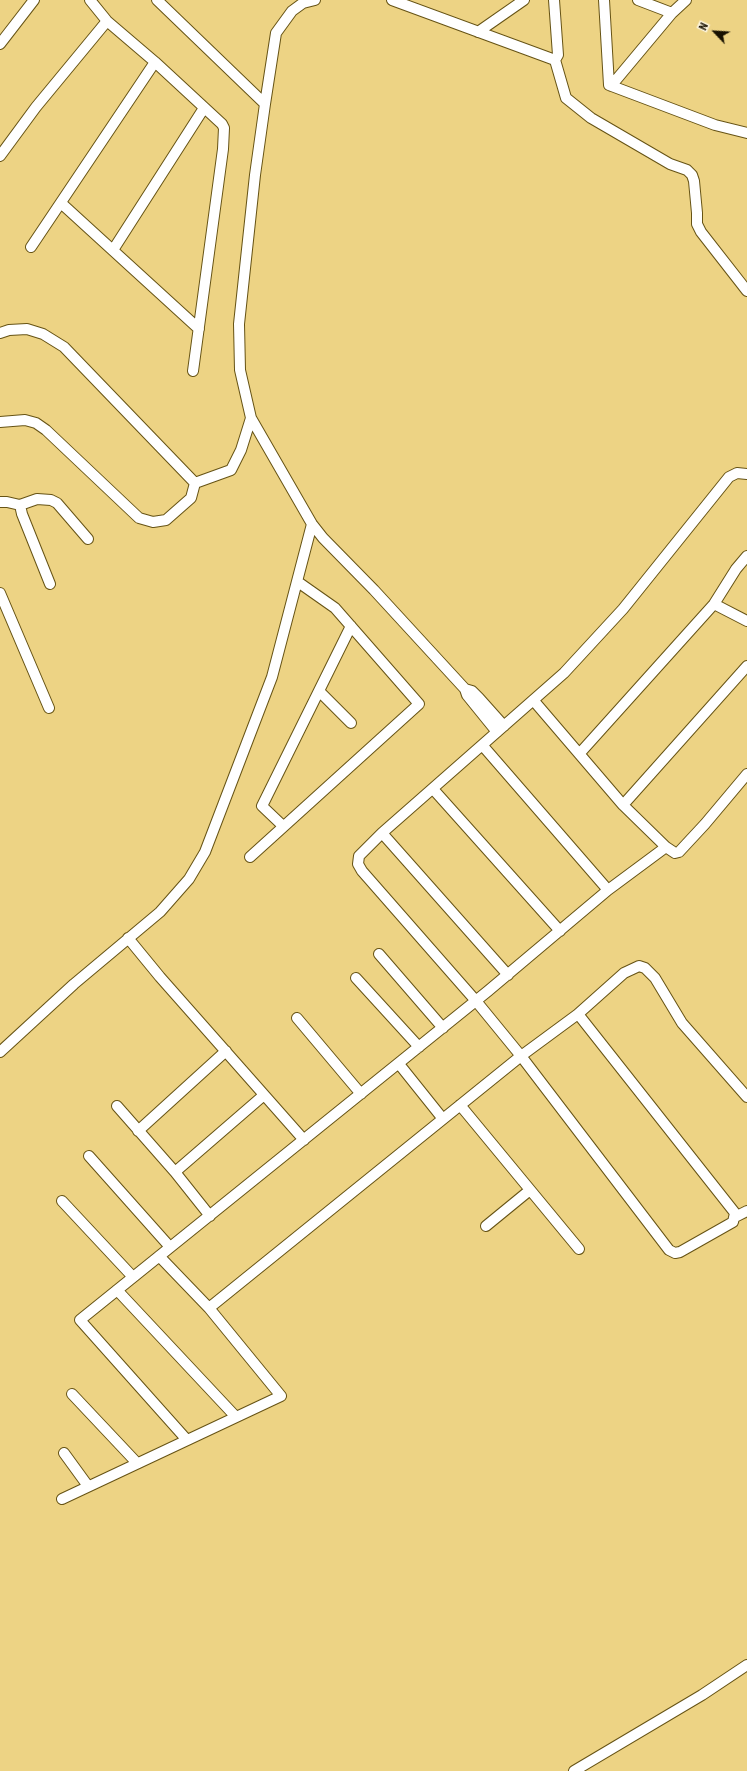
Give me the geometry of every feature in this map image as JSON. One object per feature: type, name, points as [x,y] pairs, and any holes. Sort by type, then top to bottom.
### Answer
[{"type":"street","points":[[0,44],[34,0]]},
{"type":"street","points":[[90,0],[107,21],[155,62],[222,124],[224,133],[193,371]]},
{"type":"street","points":[[157,0],[265,104]]},
{"type":"street","points":[[315,0],[303,3],[292,11],[276,33],[265,104],[255,175],[239,324],[240,370],[251,418],[312,524],[323,538],[374,590],[465,689],[467,695],[500,729]]},
{"type":"street","points":[[392,0],[555,60]]},
{"type":"street","points":[[478,32],[524,0]]},
{"type":"street","points":[[554,0],[558,55],[555,60],[566,98],[591,118],[670,164],[687,170],[692,175],[696,199],[697,224],[701,232],[747,291]]},
{"type":"street","points":[[604,0],[609,85],[708,123],[747,133]]},
{"type":"street","points":[[638,0],[672,13]]},
{"type":"street","points":[[611,86],[672,13],[686,0]]},
{"type":"street","points":[[0,156],[36,107],[107,21]]},
{"type":"street","points":[[31,247],[155,62]]},
{"type":"street","points":[[113,250],[204,108]]},
{"type":"street","points":[[61,203],[199,329]]},
{"type":"street","points":[[0,333],[9,330],[27,329],[43,334],[64,347],[195,483]]},
{"type":"street","points":[[195,483],[230,470],[241,450],[251,418]]},
{"type":"street","points":[[0,422],[25,420],[36,423],[46,430],[139,518],[153,522],[166,520],[191,498],[195,483]]},
{"type":"street","points":[[747,474],[737,473],[729,477],[623,609],[564,673],[534,701],[500,729],[483,746],[382,833],[359,856],[358,864],[476,1001],[521,1056],[668,1250],[675,1253],[680,1252],[733,1222],[735,1217],[747,1211]]},
{"type":"street","points":[[0,502],[20,505],[37,499],[51,500],[57,503],[88,539]]},
{"type":"street","points":[[20,505],[22,514],[50,584]]},
{"type":"street","points":[[0,1052],[74,984],[160,912],[189,879],[205,852],[272,677],[312,524]]},
{"type":"street","points":[[580,754],[714,604],[736,569],[747,556]]},
{"type":"street","points":[[250,857],[419,704],[335,608],[298,582]]},
{"type":"street","points":[[0,593],[49,708]]},
{"type":"street","points":[[714,604],[747,620]]},
{"type":"street","points":[[283,826],[262,806],[351,626]]},
{"type":"street","points":[[623,805],[747,666]]},
{"type":"street","points":[[319,691],[351,722]]},
{"type":"street","points":[[534,701],[623,805],[666,847],[675,853],[679,852],[705,824],[747,774]]},
{"type":"street","points":[[483,746],[608,890]]},
{"type":"street","points":[[433,789],[560,931]]},
{"type":"street","points":[[382,833],[508,975]]},
{"type":"street","points":[[187,1440],[80,1320],[399,1064],[508,975],[608,890],[666,847]]},
{"type":"street","points":[[128,938],[304,1140]]},
{"type":"street","points":[[379,954],[443,1028]]},
{"type":"street","points":[[209,1308],[521,1056],[578,1014],[624,973],[639,966],[644,968],[655,978],[682,1023],[747,1097]]},
{"type":"street","points":[[356,978],[419,1047]]},
{"type":"street","points":[[578,1014],[735,1213],[735,1217]]},
{"type":"street","points":[[297,1018],[361,1094]]},
{"type":"street","points":[[138,1131],[226,1051]]},
{"type":"street","points":[[399,1064],[443,1119]]},
{"type":"street","points":[[174,1172],[264,1095]]},
{"type":"street","points":[[460,1105],[579,1249]]},
{"type":"street","points":[[117,1106],[210,1216]]},
{"type":"street","points":[[90,1156],[170,1247]]},
{"type":"street","points":[[486,1226],[530,1190]]},
{"type":"street","points":[[62,1201],[133,1276]]},
{"type":"street","points":[[62,1499],[281,1396],[209,1308],[159,1256]]},
{"type":"street","points":[[117,1290],[236,1417]]},
{"type":"street","points":[[72,1394],[138,1463]]},
{"type":"street","points":[[64,1453],[88,1486]]},
{"type":"street","points":[[574,1771],[702,1695],[747,1665]]}]
